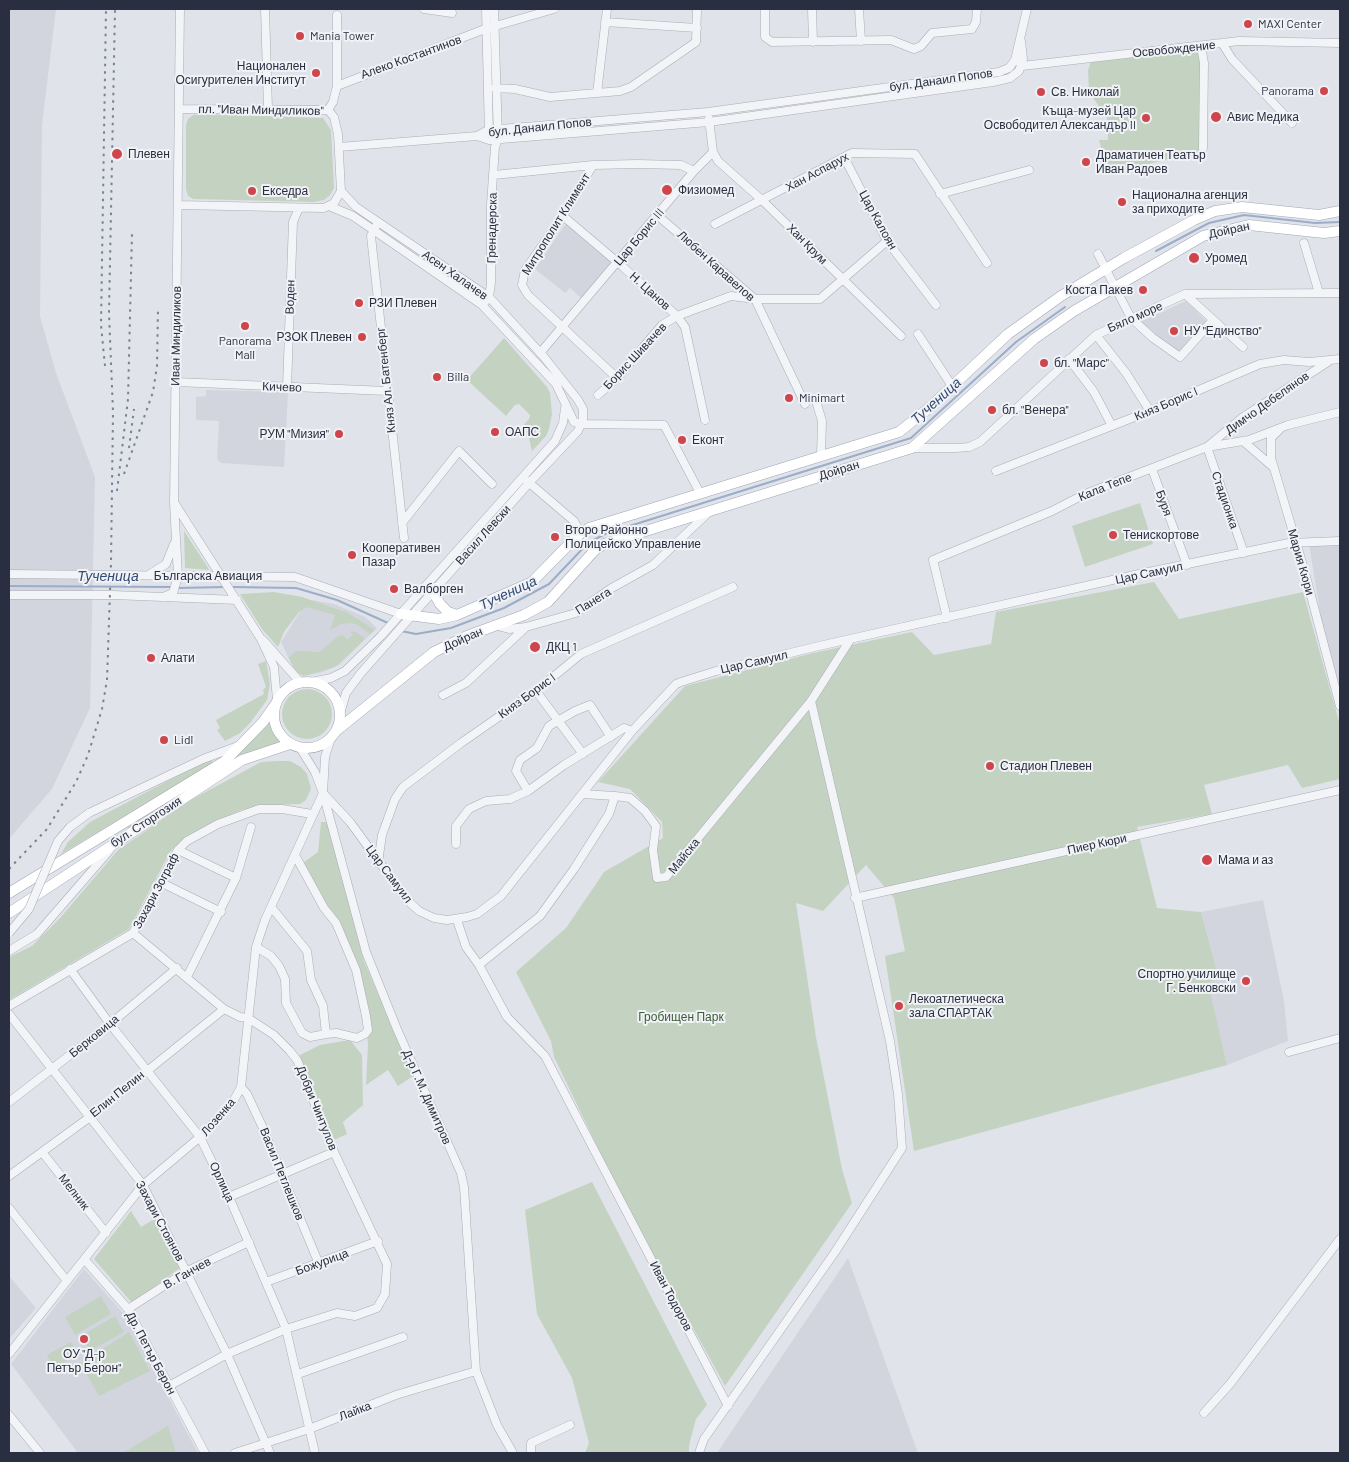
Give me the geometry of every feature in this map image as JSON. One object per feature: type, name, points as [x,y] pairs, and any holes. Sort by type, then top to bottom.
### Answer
[{"type":"main road","name":"Дойран","points":[[406,615],[439,619],[456,615],[532,582],[581,533],[589,528],[899,432],[1008,334],[1061,296],[1171,232],[1215,211],[1251,207],[1319,215],[1340,211]]},
{"type":"main road","name":"Дойран","points":[[333,734],[434,652],[494,625],[524,615],[548,602],[590,555],[604,544],[912,448],[1034,339],[1074,311],[1188,244],[1223,230],[1260,225],[1302,231],[1340,231]]},
{"type":"main road","points":[[436,588],[435,595],[440,604],[448,612],[456,615]]},
{"type":"main road","points":[[306,682],[320,685],[334,696],[340,714],[333,734],[317,747],[295,746],[283,739],[274,723],[276,703],[283,692],[306,682]]},
{"type":"main road","name":"бул. Сторгозия","points":[[9,893],[225,761],[263,722],[276,703]]},
{"type":"main road","name":"бул. Сторгозия","points":[[9,913],[242,760],[295,746]]},
{"type":"street","name":"Иван Миндиликов","points":[[178,578],[174,502],[180,9]]},
{"type":"street","points":[[265,9],[268,109]]},
{"type":"street","points":[[424,9],[452,13]]},
{"type":"street","points":[[486,9],[488,130],[489,140],[494,147]]},
{"type":"street","name":"Гренадерска","points":[[489,297],[494,147],[498,139],[494,9]]},
{"type":"street","name":"Алеко Костантинов","points":[[337,86],[485,29],[554,9]]},
{"type":"street","points":[[597,93],[607,9]]},
{"type":"street","points":[[495,88],[515,89],[550,97],[620,91],[639,84],[694,45],[697,40],[697,9]]},
{"type":"street","points":[[765,9],[765,37],[772,42],[891,40],[914,48],[922,46],[932,33],[972,29],[976,22],[977,9]]},
{"type":"street","points":[[812,9],[813,42]]},
{"type":"street","points":[[860,9],[861,41]]},
{"type":"street","points":[[1022,66],[1024,52],[1021,41],[1027,9]]},
{"type":"street","points":[[328,110],[333,102],[337,86],[337,15]]},
{"type":"street","points":[[605,22],[697,28]]},
{"type":"street","name":"бул. Данаил Попов","points":[[477,136],[488,130],[708,112],[999,72],[1009,68],[1017,54],[1021,41]]},
{"type":"street","name":"Освобождение","points":[[1022,66],[1239,41],[1340,43]]},
{"type":"street","points":[[1222,44],[1232,59],[1292,123]]},
{"type":"street","points":[[1201,46],[1204,63],[1203,148]]},
{"type":"street","points":[[1017,54],[1022,66]]},
{"type":"street","name":"бул. Данаил Попов","points":[[339,147],[477,136],[489,140],[709,122],[993,82],[1010,78],[1022,66]]},
{"type":"street","name":"пл. \"Иван Миндиликов\"","points":[[179,109],[328,110],[332,113],[336,124],[341,191]]},
{"type":"street","points":[[708,112],[712,152]]},
{"type":"street","name":"Цар Борис III","points":[[540,353],[712,152]]},
{"type":"street","name":"Хан Крум","points":[[712,152],[718,161],[763,201],[901,336]]},
{"type":"street","name":"Хан Аспарух","points":[[715,224],[763,201],[852,153],[915,154],[987,263]]},
{"type":"street","name":"Цар Калоян","points":[[844,157],[887,241],[936,305]]},
{"type":"street","points":[[494,175],[593,165],[681,165],[694,171]]},
{"type":"street","name":"Митрополит Климент","points":[[562,326],[528,295],[522,286],[525,270],[563,216],[593,165]]},
{"type":"street","points":[[940,194],[1029,170]]},
{"type":"street","points":[[178,205],[324,208],[339,197],[341,191]]},
{"type":"street","name":"Асен Халачев","points":[[329,206],[345,211],[376,226],[489,297],[540,353],[578,400],[583,409],[582,424],[571,419],[556,384],[482,305],[376,226],[350,203],[341,191]]},
{"type":"street","name":"Воден","points":[[287,387],[293,222],[299,208]]},
{"type":"street","name":"Любен Каравелов","points":[[657,215],[755,299],[805,404]]},
{"type":"street","name":"Н. Цанов","points":[[563,216],[618,262],[677,316],[685,327],[705,420]]},
{"type":"street","name":"Княз Ал. Батенберг","points":[[376,226],[371,236],[404,538]]},
{"type":"street","name":"Борис Шивачев","points":[[598,395],[616,378],[662,325],[677,316],[731,296],[755,299],[820,299],[887,241]]},
{"type":"street","points":[[1304,243],[1319,293]]},
{"type":"street","points":[[1098,254],[1131,318],[1153,338],[1180,357],[1213,320]]},
{"type":"street","name":"Бяло море","points":[[912,448],[969,447],[980,442],[996,430],[1096,335],[1185,294],[1340,293]]},
{"type":"street","points":[[1185,294],[1243,347]]},
{"type":"street","points":[[482,305],[489,297]]},
{"type":"street","points":[[562,326],[616,378]]},
{"type":"street","points":[[918,334],[952,386]]},
{"type":"street","points":[[1096,335],[1126,373],[1150,411]]},
{"type":"street","points":[[1069,359],[1094,392],[1112,426]]},
{"type":"street","name":"Княз Борис I","points":[[996,471],[1150,411],[1260,364],[1284,360],[1340,359]]},
{"type":"street","name":"Димчо Дебелянов","points":[[1207,447],[1243,417],[1329,360]]},
{"type":"street","name":"Кичево","points":[[176,382],[387,391]]},
{"type":"street","name":"Васил Левски","points":[[340,714],[351,686],[401,628],[406,615],[522,476],[558,436],[564,416],[564,399]]},
{"type":"street","points":[[816,401],[822,421],[821,455]]},
{"type":"street","name":"Кала Тепе","points":[[947,618],[933,560],[1052,511],[1085,494],[1207,447],[1243,441],[1288,425],[1340,412]]},
{"type":"street","points":[[582,424],[664,425],[700,493]]},
{"type":"street","name":"Васил Левски","points":[[306,682],[331,678],[345,671],[393,622],[406,615],[436,588],[529,483],[575,435],[582,424]]},
{"type":"street","name":"Мария Кюри","points":[[1288,425],[1271,438],[1270,450],[1340,706]]},
{"type":"street","points":[[1243,441],[1274,468]]},
{"type":"street","name":"Стадионка","points":[[1207,447],[1244,553]]},
{"type":"street","points":[[402,523],[459,451],[492,484]]},
{"type":"street","name":"Буря","points":[[1152,469],[1187,565]]},
{"type":"street","points":[[522,476],[574,521],[581,533]]},
{"type":"street","points":[[174,502],[261,639],[274,668],[276,703]]},
{"type":"street","name":"Панега","points":[[443,695],[466,683],[526,627],[576,613],[610,589],[653,565],[712,509]]},
{"type":"street","points":[[142,576],[155,572],[162,567],[169,559],[176,540]]},
{"type":"street","name":"Цар Самуил","points":[[323,793],[350,822],[378,863],[407,900],[419,911],[434,918],[457,920],[477,914],[501,896],[632,731],[681,682],[716,671],[850,640],[1187,565],[1296,542],[1340,541]]},
{"type":"street","name":"Българска Авиация","points":[[9,574],[178,578],[295,577],[406,615]]},
{"type":"street","points":[[163,597],[174,592],[178,578]]},
{"type":"street","name":"Княз Борис I","points":[[378,863],[382,835],[395,800],[403,787],[461,743],[536,691],[581,654],[733,587]]},
{"type":"street","name":"Българска Авиация","points":[[9,595],[235,597]]},
{"type":"street","points":[[494,625],[509,630],[526,627]]},
{"type":"street","points":[[261,639],[270,645],[306,682]]},
{"type":"street","name":"Майска","points":[[616,796],[630,798],[645,811],[656,826],[653,850],[657,878],[666,876],[810,701],[850,640]]},
{"type":"street","points":[[536,691],[583,754]]},
{"type":"street","points":[[699,1453],[704,1439],[835,1252],[902,1148],[898,1094],[890,1041],[810,701]]},
{"type":"street","points":[[528,791],[516,772],[520,760],[537,748],[549,726],[575,710],[590,705],[611,737]]},
{"type":"street","points":[[456,844],[456,826],[469,809],[486,801],[510,799],[528,791],[624,728],[632,731]]},
{"type":"street","points":[[323,793],[325,757],[333,734]]},
{"type":"street","points":[[9,933],[29,909],[58,841],[70,827],[89,813],[203,759],[242,744]]},
{"type":"street","name":"Д-р Г.М. Димитров","points":[[295,746],[315,772],[323,793],[366,952],[462,1180],[476,1371],[497,1425],[513,1453]]},
{"type":"street","name":"Пиер Кюри","points":[[855,898],[1340,790]]},
{"type":"street","name":"Лозенка","points":[[9,1354],[143,1185],[200,1137],[233,1102],[241,1087],[256,947],[312,814],[323,793]]},
{"type":"street","points":[[479,965],[540,916],[599,830],[609,814],[616,796],[582,794]]},
{"type":"street","name":"Захари Зограф","points":[[9,1006],[133,933],[148,909],[160,882],[178,850],[188,841],[218,824],[259,810],[282,809],[312,814]]},
{"type":"street","points":[[188,977],[236,878],[250,827]]},
{"type":"street","points":[[9,951],[37,934],[116,842]]},
{"type":"street","points":[[178,850],[236,878]]},
{"type":"street","points":[[256,947],[271,956],[279,966],[284,979],[286,1002],[302,1033],[310,1037],[336,1033],[357,1038],[368,1030],[360,982],[336,923],[324,908],[295,855]]},
{"type":"street","points":[[160,882],[221,912]]},
{"type":"street","points":[[272,908],[306,951],[311,980],[323,1006],[326,1034]]},
{"type":"street","name":"Иван Тодоров","points":[[457,920],[466,946],[479,965],[507,1017],[545,1056],[728,1406]]},
{"type":"street","name":"Добри Чинтулов","points":[[133,933],[224,1009],[240,1017],[248,1018],[274,1035],[297,1060],[334,1152],[378,1241],[387,1264],[385,1294],[377,1308],[355,1316],[337,1313],[286,1329]]},
{"type":"street","name":"Берковица","points":[[9,1102],[110,1024],[177,968]]},
{"type":"street","name":"Орлица","points":[[70,969],[110,1024],[200,1137],[230,1197],[286,1329],[315,1453]]},
{"type":"street","name":"Елин Пелин","points":[[9,1176],[90,1116],[224,1009]]},
{"type":"street","name":"Захари Стоянов","points":[[9,1014],[143,1185],[227,1354],[270,1453]]},
{"type":"street","points":[[1289,1052],[1340,1038]]},
{"type":"street","name":"Васил Петлешков","points":[[241,1087],[247,1094],[262,1126],[319,1264]]},
{"type":"street","name":"Мелник","points":[[42,1152],[106,1233]]},
{"type":"street","points":[[230,1197],[334,1152]]},
{"type":"street","points":[[9,1208],[67,1281]]},
{"type":"street","points":[[1204,1413],[1230,1384],[1340,1239]]},
{"type":"street","name":"Божурица","points":[[266,1282],[378,1241]]},
{"type":"street","name":"В. Ганчев","points":[[128,1310],[187,1271],[249,1242]]},
{"type":"street","name":"Др. Петър Берон","points":[[85,1260],[128,1310],[205,1453]]},
{"type":"street","points":[[169,1386],[227,1354],[286,1329]]},
{"type":"street","points":[[298,1374],[403,1337]]},
{"type":"street","name":"Лайка","points":[[235,1453],[264,1442],[309,1429],[396,1395],[476,1371]]},
{"type":"street","points":[[9,1415],[40,1453]]},
{"type":"street","points":[[531,1453],[531,1443],[570,1425]]},
{"type":"shaded area","points":[[9,9],[56,9],[42,125],[40,316],[56,373],[95,477],[90,708],[52,789],[9,839]]},
{"type":"shaded area","points":[[566,223],[613,263],[581,298],[570,288],[565,293],[535,269]]},
{"type":"shaded area","name":"НУ \"Единство\"","points":[[1186,301],[1207,322],[1180,354],[1157,339],[1140,322]]},
{"type":"shaded area","points":[[206,390],[288,392],[284,467],[221,463],[217,459],[219,421],[196,420],[196,397],[206,396]]},
{"type":"shaded area","points":[[1340,543],[1340,694],[1324,636],[1309,544]]},
{"type":"shaded area","points":[[311,600],[334,604],[365,617],[377,628],[339,665],[320,673],[303,676],[294,669],[281,642],[303,607]]},
{"type":"shaded area","name":"Спортно училище Г. Бенковски","points":[[1263,900],[1284,1001],[1288,1041],[1227,1065],[1207,983],[1219,979],[1201,912]]},
{"type":"shaded area","points":[[848,1258],[918,1453],[717,1453]]},
{"type":"shaded area","name":"ОУ \"Д-р Петър Берон\"","points":[[84,1269],[124,1314],[198,1453],[78,1453],[11,1364]]},
{"type":"shaded area","points":[[9,1276],[36,1308],[9,1339]]},
{"type":"green space","points":[[1196,45],[1201,64],[1200,151],[1109,174],[1099,140],[1108,140],[1107,118],[1089,92],[1088,70],[1091,62],[1098,59]]},
{"type":"green space","points":[[193,115],[323,118],[331,130],[334,188],[330,195],[324,200],[313,202],[193,199],[188,196],[186,189],[186,125],[188,119]]},
{"type":"green space","points":[[504,338],[547,387],[550,393],[552,414],[549,429],[546,436],[532,451],[529,438],[520,429],[529,419],[530,415],[519,404],[515,405],[506,416],[467,380]]},
{"type":"green space","name":"Тенискортове","points":[[1140,503],[1153,544],[1085,567],[1072,526]]},
{"type":"green space","points":[[184,531],[207,566],[209,570],[185,568]]},
{"type":"green space","name":"Гробищен Парк","points":[[1154,582],[1179,619],[1303,592],[1340,725],[1340,779],[1302,788],[1288,765],[1204,785],[1212,814],[1137,827],[1157,908],[1201,912],[1219,979],[1208,983],[1227,1065],[914,1151],[885,956],[905,951],[894,898],[866,865],[823,911],[796,903],[816,1037],[842,1169],[852,1203],[725,1386],[625,1204],[554,1057],[551,1041],[516,972],[566,928],[604,872],[663,838],[662,822],[630,789],[598,782],[685,686],[813,653],[912,632],[934,655],[991,644],[996,612]]},
{"type":"green space","points":[[274,592],[302,597],[348,613],[375,630],[370,634],[358,625],[351,623],[341,624],[330,630],[335,615],[307,607],[299,612],[284,632],[278,647],[262,629],[240,594]]},
{"type":"green space","points":[[350,631],[356,632],[365,639],[335,667],[303,676],[297,672],[290,661],[289,657],[296,651],[320,652],[338,636],[343,635],[347,640],[353,635]]},
{"type":"green space","points":[[266,661],[270,684],[267,700],[240,733],[225,741],[217,730],[220,728],[216,720],[264,694],[263,690],[266,687],[258,664]]},
{"type":"green space","points":[[312,689],[325,696],[331,704],[331,724],[325,732],[317,738],[302,739],[289,732],[283,724],[282,709],[289,696],[297,690]]},
{"type":"green space","points":[[269,721],[274,734],[283,745],[237,760],[128,828],[126,826],[224,765]]},
{"type":"green space","points":[[211,758],[213,763],[61,854],[68,842],[90,822]]},
{"type":"green space","points":[[290,761],[301,767],[307,774],[311,789],[306,800],[300,804],[272,805],[241,810],[185,837],[170,852],[129,929],[9,1000],[9,957],[32,946],[60,918],[118,850],[189,801],[261,762]]},
{"type":"green space","points":[[321,822],[328,822],[364,961],[413,1076],[398,1086],[388,1070],[366,1085],[368,1044],[363,992],[344,938],[303,863],[318,852]]},
{"type":"green space","points":[[350,1040],[362,1055],[363,1105],[343,1122],[347,1134],[334,1140],[298,1056],[320,1045]]},
{"type":"green space","points":[[592,1182],[707,1405],[696,1419],[689,1445],[689,1453],[585,1453],[589,1443],[572,1378],[537,1314],[525,1210]]},
{"type":"green space","points":[[131,1211],[141,1227],[156,1218],[180,1268],[132,1303],[94,1259]]},
{"type":"green space","points":[[101,1296],[111,1314],[75,1335],[65,1317]]},
{"type":"green space","points":[[115,1316],[124,1332],[90,1351],[81,1336]]},
{"type":"green space","points":[[129,1332],[150,1371],[99,1396],[80,1363]]},
{"type":"green space","points":[[71,1342],[78,1354],[54,1368],[47,1355]]},
{"type":"green space","points":[[168,1426],[176,1453],[124,1453],[124,1452]]},
{"type":"waterway","name":"Тученица","points":[[1156,251],[1209,223],[1244,215],[1315,223],[1340,222]]},
{"type":"waterway","name":"Тученица","points":[[401,631],[416,634],[451,628],[504,608],[549,584],[588,543],[607,533],[911,438],[1016,342],[1065,307]]},
{"type":"waterway","name":"Тученица","points":[[9,586],[172,587]]},
{"type":"waterway","name":"Тученица","points":[[177,588],[225,587]]},
{"type":"waterway","name":"Тученица","points":[[232,587],[296,588],[337,600],[388,623]]},
{"type":"railway","points":[[105,366],[101,325],[106,9]]},
{"type":"railway","points":[[9,869],[47,829],[76,782],[88,755],[102,709],[107,680],[113,412],[109,313],[115,9]]},
{"type":"railway","points":[[117,491],[128,399],[132,233]]},
{"type":"railway","points":[[124,474],[153,392],[157,366],[158,308]]},
{"type":"railway","points":[[129,448],[134,409]]},
{"type":"place","name":"MAXI Center","points":[[1248,24]]},
{"type":"place","name":"Mania Tower","points":[[300,36]]},
{"type":"place","name":"Национален Осигурителен Институт","points":[[316,73]]},
{"type":"place","name":"Panorama","points":[[1324,91]]},
{"type":"place","name":"Св. Николай","points":[[1041,92]]},
{"type":"place","name":"Авис Медика","points":[[1216,117]]},
{"type":"place","name":"Къща-музей Цар Освободител Александър II","points":[[1146,118]]},
{"type":"place","name":"Плевен","points":[[117,154]]},
{"type":"place","name":"Драматичен Театър Иван Радоев","points":[[1086,162]]},
{"type":"place","name":"Физиомед","points":[[667,190]]},
{"type":"place","name":"Екседра","points":[[252,191]]},
{"type":"place","name":"Национална агенция за приходите","points":[[1122,202]]},
{"type":"place","name":"Уромед","points":[[1194,258]]},
{"type":"place","name":"Коста Пакев","points":[[1143,290]]},
{"type":"place","name":"РЗИ Плевен","points":[[359,303]]},
{"type":"place","name":"Panorama Mall","points":[[245,326]]},
{"type":"place","name":"НУ \"Единство\"","points":[[1174,331]]},
{"type":"place","name":"РЗОК Плевен","points":[[362,337]]},
{"type":"place","name":"бл. \"Марс\"","points":[[1044,363]]},
{"type":"place","name":"Billa","points":[[437,377]]},
{"type":"place","name":"Minimart","points":[[789,398]]},
{"type":"place","name":"бл. \"Венера\"","points":[[992,410]]},
{"type":"place","name":"ОАПС","points":[[495,432]]},
{"type":"place","name":"РУМ \"Мизия\"","points":[[339,434]]},
{"type":"place","name":"Еконт","points":[[682,440]]},
{"type":"place","name":"Тенискортове","points":[[1113,535]]},
{"type":"place","name":"Второ Районно Полицейско Управление","points":[[555,537]]},
{"type":"place","name":"Кооперативен Пазар","points":[[352,555]]},
{"type":"place","name":"Валборген","points":[[394,589]]},
{"type":"place","name":"ДКЦ 1","points":[[535,647]]},
{"type":"place","name":"Алати","points":[[151,658]]},
{"type":"place","name":"Lidl","points":[[164,740]]},
{"type":"place","name":"Стадион Плевен","points":[[990,766]]},
{"type":"place","name":"Мама и аз","points":[[1207,860]]},
{"type":"place","name":"Спортно училище Г. Бенковски","points":[[1246,981]]},
{"type":"place","name":"Лекоатлетическа зала СПАРТАК","points":[[899,1006]]},
{"type":"place","name":"ОУ \"Д-р Петър Берон\"","points":[[84,1339]]}]
